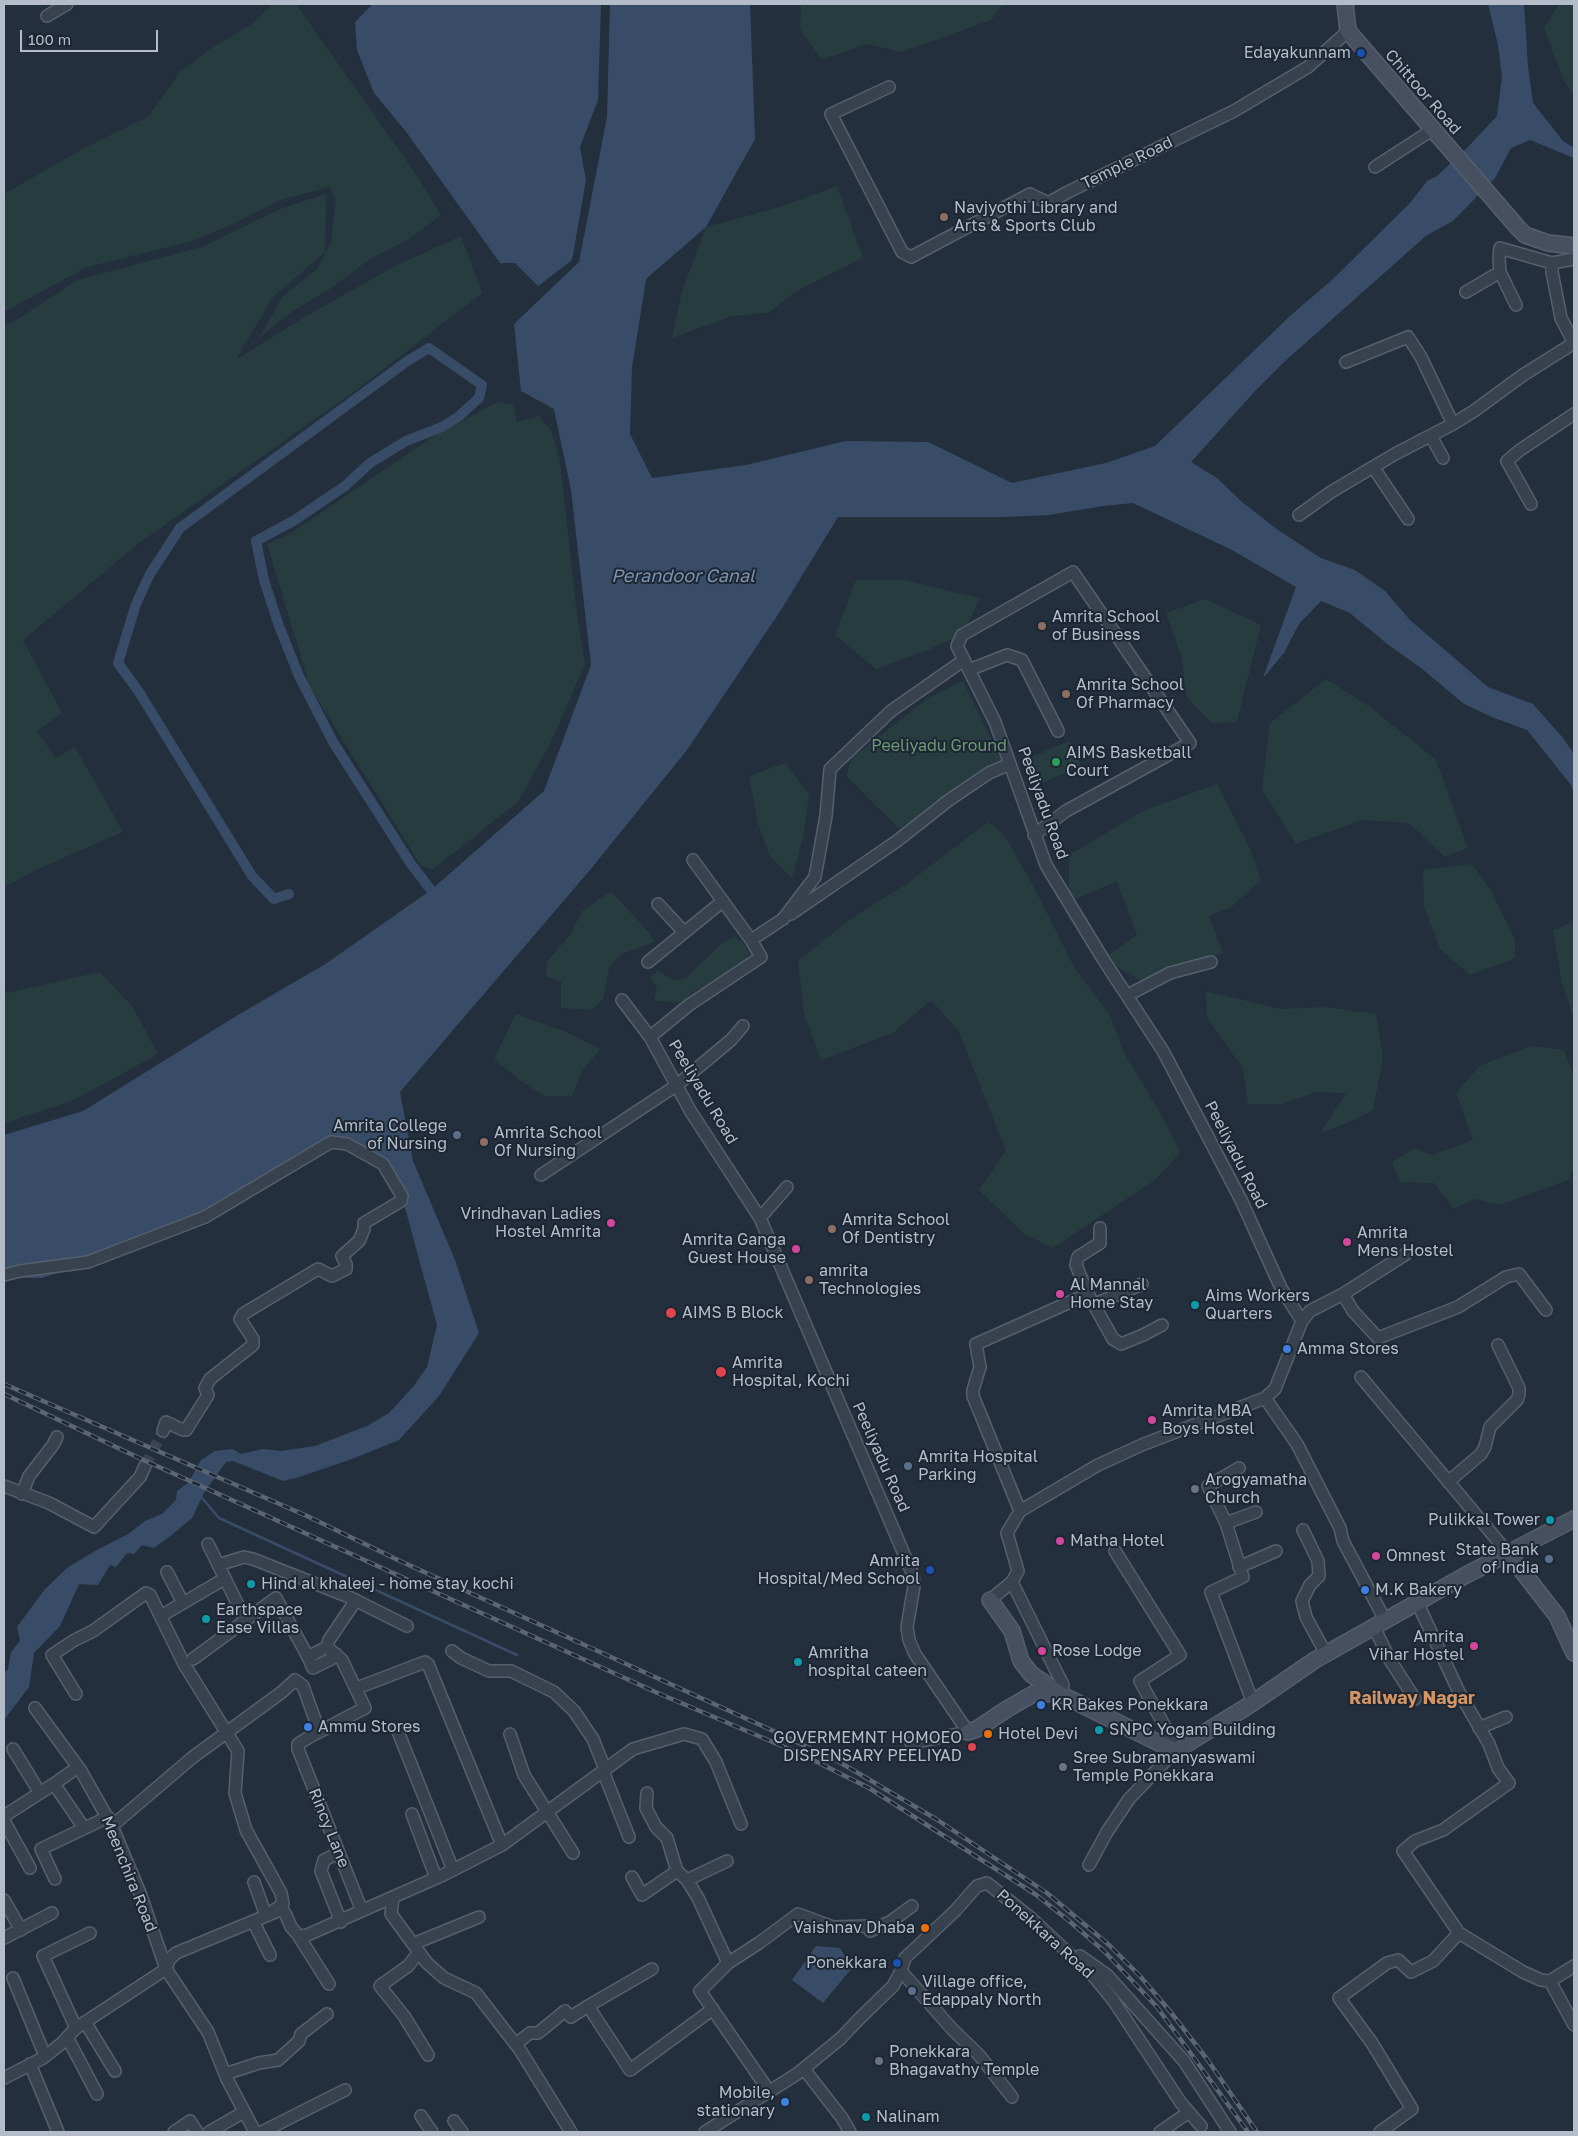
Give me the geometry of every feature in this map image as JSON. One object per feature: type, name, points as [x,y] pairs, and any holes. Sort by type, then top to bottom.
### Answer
[{"type":"street","points":[[47,16],[67,4]]},
{"type":"street","points":[[1346,4],[1348,31]]},
{"type":"street","name":"Temple Road","points":[[889,87],[831,114],[902,252],[912,257],[1030,194],[1048,203],[1234,111],[1264,95],[1308,67],[1348,31]]},
{"type":"street","name":"Chittoor Road","points":[[1348,31],[1525,235],[1548,243],[1574,246]]},
{"type":"street","points":[[1375,167],[1432,130]]},
{"type":"street","points":[[1516,305],[1500,272],[1500,248],[1552,264],[1574,259]]},
{"type":"street","points":[[1299,515],[1331,492],[1373,467],[1452,424],[1574,343],[1558,309],[1553,283],[1552,264]]},
{"type":"street","points":[[1466,292],[1500,272]]},
{"type":"street","points":[[1346,362],[1408,337],[1421,357],[1452,424]]},
{"type":"street","points":[[1532,504],[1507,461],[1520,450],[1574,414]]},
{"type":"street","points":[[1431,436],[1443,458]]},
{"type":"street","points":[[1373,467],[1408,519]]},
{"type":"street","name":"Peeliyadu Road","points":[[1034,835],[1066,812],[1190,743],[1073,572],[962,635],[957,646],[995,722],[1034,835],[1046,865],[1103,959],[1163,1051],[1241,1200],[1281,1288],[1302,1322]]},
{"type":"street","points":[[783,919],[815,877],[826,816],[830,769],[891,711],[967,665],[1007,656],[1022,660],[1058,731]]},
{"type":"street","points":[[693,860],[751,940],[897,841],[949,800],[989,773],[1010,764]]},
{"type":"street","points":[[648,962],[723,901]]},
{"type":"street","points":[[658,904],[684,932]]},
{"type":"street","name":"Peeliyadu Road","points":[[751,940],[761,957],[689,1005],[650,1037],[691,1112],[760,1218],[913,1575],[914,1586],[908,1627],[909,1640],[916,1654],[968,1732]]},
{"type":"street","points":[[1128,996],[1170,972],[1211,962]]},
{"type":"street","points":[[622,1000],[650,1037]]},
{"type":"street","points":[[541,1175],[677,1085],[731,1040],[744,1026]]},
{"type":"street","points":[[4,1275],[20,1271],[88,1262],[205,1217],[331,1142],[347,1144],[383,1164],[402,1196],[401,1201],[364,1223],[364,1229],[359,1241],[342,1256],[346,1268],[332,1276],[318,1269],[243,1314],[240,1319],[253,1339],[253,1345],[210,1379],[205,1388],[208,1395],[186,1430],[166,1422],[163,1431]]},
{"type":"street","points":[[760,1218],[787,1187]]},
{"type":"street","points":[[1100,1228],[1100,1243],[1076,1260],[1076,1265],[1091,1299],[1113,1339],[1121,1344],[1144,1335],[1162,1325]]},
{"type":"street","points":[[1180,1748],[1060,1694],[1031,1674],[1021,1661],[1012,1632],[990,1600],[1012,1582],[1018,1571],[1007,1534],[1020,1511],[1098,1465],[1142,1444],[1266,1398],[1275,1389],[1302,1322],[1310,1311],[1343,1294],[1406,1254]]},
{"type":"street","points":[[1343,1294],[1353,1311],[1378,1338],[1458,1307],[1506,1277],[1519,1274],[1546,1310]]},
{"type":"street","points":[[1020,1511],[973,1396],[980,1367],[976,1344],[1091,1299],[1142,1284]]},
{"type":"street","points":[[1448,1482],[1480,1454],[1485,1447],[1490,1427],[1517,1400],[1520,1394],[1519,1388],[1498,1345]]},
{"type":"street","points":[[1361,1377],[1508,1553],[1557,1616],[1574,1653]]},
{"type":"street","points":[[1266,1398],[1301,1450],[1340,1528],[1342,1541],[1379,1624],[1390,1660],[1415,1699]]},
{"type":"street","points":[[22,1494],[29,1476],[57,1437]]},
{"type":"street","points":[[4,1486],[49,1503],[94,1527],[112,1510],[140,1477],[145,1466]]},
{"type":"street","points":[[1240,1468],[1208,1486],[1226,1523],[1243,1577],[1211,1592],[1253,1703]]},
{"type":"street","points":[[1226,1523],[1256,1512]]},
{"type":"street","points":[[1089,1865],[1107,1832],[1129,1799],[1158,1767],[1180,1748],[1253,1703],[1326,1654],[1417,1602],[1574,1519]]},
{"type":"street","points":[[1302,1530],[1318,1561],[1318,1576],[1310,1585],[1302,1600],[1306,1617],[1326,1654]]},
{"type":"street","points":[[208,1544],[245,1619]]},
{"type":"street","points":[[1115,1551],[1180,1654],[1140,1680],[1170,1736],[1180,1748]]},
{"type":"street","points":[[1239,1567],[1276,1551]]},
{"type":"street","points":[[218,1565],[244,1557],[252,1558],[356,1600],[407,1626]]},
{"type":"street","points":[[166,1572],[183,1603]]},
{"type":"street","points":[[166,1613],[224,1579]]},
{"type":"street","points":[[1012,1582],[1063,1685],[1060,1694]]},
{"type":"street","points":[[76,1694],[52,1655],[93,1631],[146,1593],[150,1595],[184,1664],[238,1751],[235,1793],[246,1830],[282,1893],[283,1904],[266,1916]]},
{"type":"street","points":[[193,1658],[276,1598],[308,1657],[332,1651]]},
{"type":"street","points":[[55,1879],[41,1850],[84,1828],[110,1821],[296,1680],[303,1686],[319,1731],[365,1708],[342,1660],[332,1651],[329,1640],[356,1600]]},
{"type":"street","points":[[1417,1602],[1446,1666],[1489,1744],[1498,1768],[1509,1783],[1443,1830],[1415,1841],[1403,1851],[1459,1933],[1523,1972],[1541,1980],[1550,1981],[1574,1966]]},
{"type":"street","points":[[452,1651],[461,1658],[489,1671],[511,1671],[554,1692],[574,1711],[593,1739],[628,1837]]},
{"type":"street","points":[[357,1688],[425,1662],[428,1664],[502,1845]]},
{"type":"street","points":[[910,1743],[977,1729],[1035,1693],[1060,1694]]},
{"type":"street","name":"Meenchira Road","points":[[35,1708],[78,1767],[110,1821],[140,1893],[166,1969],[208,2032],[225,2074],[255,2132]]},
{"type":"street","points":[[1479,1728],[1506,1717]]},
{"type":"street","points":[[397,1729],[453,1870]]},
{"type":"street","name":"Rincy Lane","points":[[319,1731],[298,1744],[362,1911]]},
{"type":"street","points":[[510,1734],[524,1775],[573,1853]]},
{"type":"street","points":[[298,1935],[305,1936],[340,1922],[453,1870],[502,1845],[634,1749],[684,1734],[702,1740],[716,1762],[741,1824]]},
{"type":"street","points":[[12,1749],[40,1793]]},
{"type":"street","points":[[4,1816],[78,1767]]},
{"type":"street","points":[[54,1784],[84,1828]]},
{"type":"street","points":[[648,1793],[646,1808],[656,1827],[667,1838],[677,1871],[686,1880],[698,1898],[728,1963]]},
{"type":"street","points":[[412,1814],[436,1878]]},
{"type":"street","points":[[4,1821],[30,1868]]},
{"type":"street","points":[[339,1853],[324,1860],[321,1871],[340,1922]]},
{"type":"street","points":[[686,1880],[727,1861]]},
{"type":"street","points":[[632,1877],[642,1895],[677,1871]]},
{"type":"street","points":[[254,1882],[266,1916]]},
{"type":"street","name":"Ponekkara Road","points":[[704,2132],[804,2069],[840,2039],[889,1992],[901,1971],[905,1958],[955,1911],[977,1886],[987,1883],[1031,1918],[1096,1979],[1113,2000],[1159,2072],[1201,2126]]},
{"type":"street","points":[[393,1897],[391,1914],[427,1963],[444,1978],[476,1993],[516,2044],[571,2132]]},
{"type":"street","points":[[4,1900],[21,1930]]},
{"type":"street","points":[[769,2091],[700,1991],[728,1963],[798,1914],[833,1927],[869,1928],[890,1922],[912,1906]]},
{"type":"street","points":[[4,2078],[45,2056],[80,2025],[166,1969],[169,1960],[176,1953],[282,1911],[290,1927],[298,1935],[328,1984]]},
{"type":"street","points":[[4,1938],[52,1913]]},
{"type":"street","points":[[428,2055],[404,2016],[380,1986],[408,1966],[416,1948],[479,1917]]},
{"type":"street","points":[[1031,1918],[1035,1918],[1079,1955],[1107,1975],[1184,2061],[1230,2132]]},
{"type":"street","points":[[253,1921],[270,1955]]},
{"type":"street","points":[[90,1933],[43,1956],[80,2025],[115,2071]]},
{"type":"street","points":[[1380,2132],[1412,2108],[1372,2043],[1339,1998],[1387,1963],[1398,1960],[1411,1972],[1433,1961],[1459,1933]]},
{"type":"street","points":[[516,2044],[530,2033],[538,2033],[564,2011],[570,2017],[652,1969]]},
{"type":"street","points":[[901,1971],[979,2056],[1012,2097]]},
{"type":"street","points":[[13,1978],[45,2056]]},
{"type":"street","points":[[1550,1981],[1574,2025]]},
{"type":"street","points":[[588,2006],[630,2070],[713,2009]]},
{"type":"street","points":[[225,2074],[259,2063],[278,2060],[299,2042],[301,2034],[327,2014]]},
{"type":"street","points":[[67,2038],[97,2094]]},
{"type":"street","points":[[30,2064],[58,2132]]},
{"type":"street","points":[[804,2069],[842,2118],[850,2132]]},
{"type":"street","points":[[262,2132],[345,2090]]},
{"type":"street","points":[[209,2132],[244,2112]]},
{"type":"street","points":[[1160,2132],[1189,2112]]},
{"type":"street","points":[[421,2116],[432,2132]]},
{"type":"street","points":[[174,2132],[190,2121],[197,2132]]},
{"type":"street","points":[[454,2121],[462,2132]]},
{"type":"green space","points":[[273,4],[296,4],[413,170],[441,215],[409,239],[370,259],[330,289],[293,311],[259,338],[283,296],[317,269],[331,242],[336,199],[329,187],[280,200],[196,240],[87,267],[4,312],[4,194],[86,147],[149,116],[180,72],[210,49],[252,24]]},
{"type":"green space","points":[[801,4],[1003,4],[991,20],[902,52],[866,44],[822,60],[800,29]]},
{"type":"green space","points":[[1559,4],[1574,4],[1574,96],[1564,81],[1544,28]]},
{"type":"green space","points":[[837,186],[863,258],[796,291],[769,313],[732,316],[672,338],[682,291],[706,227],[780,207]]},
{"type":"green space","points":[[326,194],[325,252],[272,298],[236,360],[303,318],[395,266],[461,236],[482,293],[358,389],[139,543],[23,640],[62,713],[37,731],[56,758],[75,747],[123,832],[36,870],[4,887],[4,325],[18,319],[77,280],[202,247],[280,209]]},
{"type":"green space","points":[[497,402],[513,404],[517,422],[539,416],[551,430],[560,461],[576,607],[585,664],[550,744],[518,802],[432,870],[421,866],[310,687],[267,544],[288,535],[428,440]]},
{"type":"green space","points":[[856,580],[904,580],[980,598],[962,635],[876,669],[835,635]]},
{"type":"green space","points":[[1205,599],[1261,625],[1237,722],[1212,723],[1187,698],[1181,656],[1166,613]]},
{"type":"green space","points":[[1326,679],[1370,707],[1436,760],[1468,848],[1445,857],[1409,823],[1362,820],[1296,844],[1262,789],[1270,723]]},
{"type":"green space","name":"Peeliyadu Ground","points":[[963,681],[1001,759],[900,829],[846,776],[852,758],[928,698]]},
{"type":"green space","name":"AIMS Basketball Court","points":[[1069,741],[1081,766],[1042,783],[1030,758]]},
{"type":"green space","points":[[785,763],[809,794],[804,834],[792,878],[769,855],[757,820],[749,776]]},
{"type":"green space","points":[[1217,784],[1249,847],[1261,880],[1230,908],[1209,916],[1223,953],[1145,983],[1103,959],[1137,935],[1117,881],[1069,902],[1069,855],[1145,810]]},
{"type":"green space","points":[[988,822],[1004,835],[1034,887],[1075,969],[1111,1017],[1124,1053],[1165,1121],[1180,1153],[1155,1180],[1053,1248],[1024,1234],[979,1190],[1006,1151],[958,1030],[931,1000],[893,1033],[821,1060],[804,1013],[798,961],[849,920],[908,883]]},
{"type":"green space","points":[[1472,864],[1490,889],[1515,940],[1515,958],[1470,975],[1440,949],[1424,906],[1423,870]]},
{"type":"green space","points":[[611,891],[655,942],[619,955],[609,968],[603,999],[592,1010],[561,1008],[561,981],[546,976],[547,962],[571,933],[582,911]]},
{"type":"green space","points":[[1574,922],[1574,1018],[1562,984],[1553,930]]},
{"type":"green space","points":[[734,936],[742,942],[750,954],[742,964],[716,982],[693,992],[682,1003],[654,1001],[657,988],[650,977],[658,971],[673,980],[686,978],[719,946]]},
{"type":"green space","points":[[100,972],[132,1006],[158,1054],[72,1101],[4,1123],[4,989],[7,993]]},
{"type":"green space","points":[[1206,991],[1280,1009],[1325,1007],[1376,1014],[1383,1058],[1373,1110],[1352,1121],[1320,1133],[1346,1093],[1316,1092],[1282,1104],[1248,1104],[1243,1068],[1207,1018]]},
{"type":"green space","points":[[516,1014],[566,1032],[600,1049],[583,1070],[572,1096],[545,1096],[521,1081],[494,1059]]},
{"type":"green space","points":[[1532,1046],[1564,1050],[1574,1077],[1574,1168],[1568,1180],[1500,1205],[1474,1199],[1453,1209],[1434,1183],[1400,1182],[1392,1162],[1415,1148],[1432,1155],[1473,1140],[1456,1093],[1481,1065]]},
{"type":"water","points":[[373,4],[601,4],[598,100],[580,147],[586,180],[572,260],[538,286],[515,263],[500,263],[407,133],[374,93],[357,50],[355,22]]},
{"type":"water","name":"Perandoor Canal","points":[[610,4],[750,4],[755,139],[706,227],[646,279],[632,368],[630,434],[652,478],[746,465],[846,441],[928,442],[1012,483],[1106,463],[1155,446],[1291,315],[1332,280],[1410,203],[1427,181],[1437,176],[1497,116],[1502,77],[1498,45],[1488,4],[1524,4],[1528,67],[1533,103],[1563,141],[1574,148],[1574,158],[1530,140],[1511,148],[1495,178],[1453,221],[1427,235],[1284,362],[1191,462],[1217,478],[1242,502],[1278,530],[1321,558],[1355,570],[1385,591],[1410,620],[1488,687],[1533,704],[1563,738],[1574,754],[1574,793],[1571,785],[1527,730],[1464,704],[1350,613],[1321,601],[1299,624],[1284,653],[1263,678],[1296,587],[1232,550],[1133,503],[1049,515],[1002,517],[838,517],[781,610],[687,750],[590,870],[400,1092],[413,1161],[455,1260],[479,1333],[439,1396],[399,1440],[352,1459],[296,1478],[283,1481],[233,1461],[226,1462],[205,1491],[192,1518],[173,1534],[154,1548],[142,1545],[134,1554],[127,1553],[116,1567],[110,1565],[98,1585],[79,1584],[60,1626],[34,1653],[29,1687],[4,1720],[4,1673],[8,1669],[11,1652],[20,1641],[17,1627],[45,1589],[67,1568],[128,1534],[145,1521],[162,1514],[176,1500],[177,1491],[188,1483],[201,1460],[215,1451],[233,1449],[241,1454],[263,1449],[281,1451],[315,1446],[367,1426],[389,1413],[413,1387],[427,1367],[437,1325],[405,1208],[381,1161],[333,1135],[182,1230],[42,1278],[4,1277],[4,1135],[83,1111],[233,1018],[327,963],[431,890],[544,791],[591,665],[571,490],[554,409],[521,391],[514,324],[579,262],[607,117]]},
{"type":"water","points":[[816,1946],[840,1948],[852,1968],[823,2003],[792,1980]]},
{"type":"waterway","points":[[289,894],[274,899],[252,876],[139,692],[118,663],[136,604],[150,574],[180,528],[406,362],[429,348],[482,385],[479,398],[458,417],[442,427],[406,441],[370,463],[345,486],[295,520],[256,541],[264,580],[279,626],[299,676],[333,742],[411,864],[431,890]]},
{"type":"waterway","points":[[202,1498],[219,1518],[517,1655]]},
{"type":"tunnel","points":[[145,1466],[163,1431]]},
{"type":"railway","points":[[4,1384],[307,1516],[400,1561],[780,1734],[841,1763],[936,1819],[1047,1893],[1108,1944],[1140,1976],[1169,2010],[1207,2059],[1257,2132]]},
{"type":"railway","points":[[4,1394],[137,1457],[660,1694],[803,1755],[869,1788],[1035,1894],[1104,1951],[1157,2007],[1248,2132]]},
{"type":"place","name":"Edayakunnam","points":[[1361,53]]},
{"type":"place","name":"Navjyothi Library and Arts & Sports Club","points":[[944,217]]},
{"type":"place","name":"Amrita School of Business","points":[[1042,626]]},
{"type":"place","name":"Amrita School Of Pharmacy","points":[[1066,694]]},
{"type":"place","name":"AIMS Basketball Court","points":[[1056,762]]},
{"type":"place","name":"Amrita College of Nursing","points":[[457,1135]]},
{"type":"place","name":"Amrita School Of Nursing","points":[[484,1142]]},
{"type":"place","name":"Vrindhavan Ladies Hostel Amrita","points":[[611,1223]]},
{"type":"place","name":"Amrita School Of Dentistry","points":[[832,1229]]},
{"type":"place","name":"Amrita Mens Hostel","points":[[1347,1242]]},
{"type":"place","name":"Amrita Ganga Guest House","points":[[796,1249]]},
{"type":"place","name":"amrita Technologies","points":[[809,1280]]},
{"type":"place","name":"Al Mannal Home Stay","points":[[1060,1294]]},
{"type":"place","name":"Aims Workers Quarters","points":[[1195,1305]]},
{"type":"place","name":"AIMS B Block","points":[[671,1313]]},
{"type":"place","name":"Amma Stores","points":[[1287,1349]]},
{"type":"place","name":"Amrita Hospital, Kochi","points":[[721,1372]]},
{"type":"place","name":"Amrita MBA Boys Hostel","points":[[1152,1420]]},
{"type":"place","name":"Amrita Hospital Parking","points":[[908,1466]]},
{"type":"place","name":"Arogyamatha Church","points":[[1195,1489]]},
{"type":"place","name":"Pulikkal Tower","points":[[1550,1520]]},
{"type":"place","name":"Matha Hotel","points":[[1060,1541]]},
{"type":"place","name":"Omnest","points":[[1376,1556]]},
{"type":"place","name":"State Bank of India","points":[[1549,1559]]},
{"type":"place","name":"Amrita Hospital/Med School","points":[[930,1570]]},
{"type":"place","name":"Hind al khaleej - home stay kochi","points":[[251,1584]]},
{"type":"place","name":"M.K Bakery","points":[[1365,1590]]},
{"type":"place","name":"Earthspace Ease Villas","points":[[206,1619]]},
{"type":"place","name":"Amrita Vihar Hostel","points":[[1474,1646]]},
{"type":"place","name":"Rose Lodge","points":[[1042,1651]]},
{"type":"place","name":"Amritha hospital cateen","points":[[798,1662]]},
{"type":"place","name":"KR Bakes Ponekkara","points":[[1041,1705]]},
{"type":"place","name":"Ammu Stores","points":[[308,1727]]},
{"type":"place","name":"SNPC Yogam Building","points":[[1099,1730]]},
{"type":"place","name":"Hotel Devi","points":[[988,1734]]},
{"type":"place","name":"GOVERMEMNT HOMOEO DISPENSARY PEELIYAD","points":[[972,1747]]},
{"type":"place","name":"Sree Subramanyaswami Temple Ponekkara","points":[[1063,1767]]},
{"type":"place","name":"Vaishnav Dhaba","points":[[925,1928]]},
{"type":"place","name":"Ponekkara","points":[[897,1963]]},
{"type":"place","name":"Village office, Edappaly North","points":[[912,1991]]},
{"type":"place","name":"Ponekkara Bhagavathy Temple","points":[[879,2061]]},
{"type":"place","name":"Mobile, stationary","points":[[785,2102]]},
{"type":"place","name":"Nalinam","points":[[866,2117]]},
{"type":"district","name":"Railway Nagar","points":[[1412,1698]]}]
